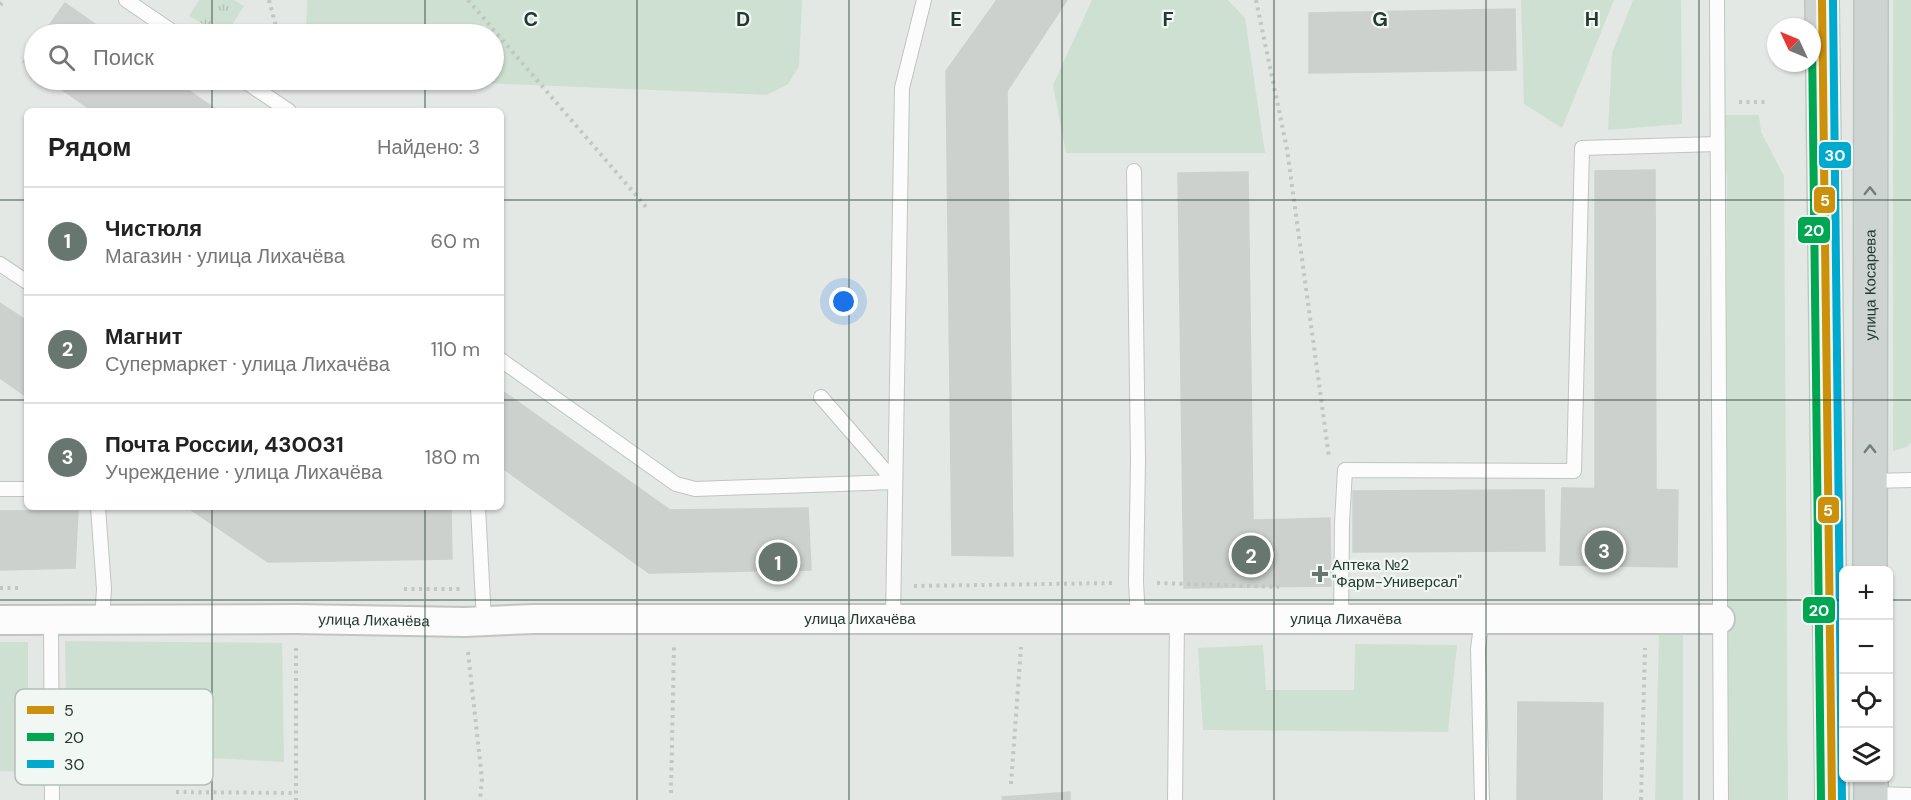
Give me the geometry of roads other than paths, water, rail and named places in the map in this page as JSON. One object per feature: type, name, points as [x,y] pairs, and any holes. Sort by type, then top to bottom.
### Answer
[{"type":"main road","points":[[1822,0],[1832,800]]},
{"type":"main road","name":"улица Косарева","points":[[1870,566],[1871,0]]},
{"type":"street","name":"улица Лихачёва","points":[[0,620],[296,619],[474,622],[533,619],[1720,619]]},
{"type":"lane","points":[[126,0],[161,24]]},
{"type":"lane","points":[[893,619],[902,88],[924,0]]},
{"type":"lane","points":[[1717,0],[1721,800]]},
{"type":"lane","points":[[258,90],[285,108]]},
{"type":"lane","points":[[1341,619],[1345,470],[1574,471],[1582,147],[1718,144]]},
{"type":"lane","points":[[1134,171],[1138,619]]},
{"type":"lane","points":[[0,264],[24,280]]},
{"type":"lane","points":[[504,362],[676,484],[694,489],[895,483]]},
{"type":"lane","points":[[822,397],[895,483]]},
{"type":"lane","points":[[1870,481],[1911,480]]},
{"type":"lane","points":[[0,489],[24,489]]},
{"type":"lane","points":[[98,510],[104,589],[102,620]]},
{"type":"lane","points":[[474,622],[482,589],[478,510]]},
{"type":"lane","points":[[1175,800],[1177,619]]},
{"type":"lane","points":[[1482,619],[1478,649],[1482,800]]},
{"type":"lane","points":[[51,620],[51,689]]},
{"type":"lane","points":[[52,785],[52,800]]},
{"type":"lane","points":[[1871,790],[1911,795]]},
{"type":"place","name":"Почта России, 430031","points":[[1604,550]]},
{"type":"place","name":"Магнит","points":[[1251,555]]},
{"type":"place","name":"Чистюля","points":[[778,562]]},
{"type":"place","name":"Аптека №2 \"Фарм-Универсал\"","points":[[1320,574]]}]
